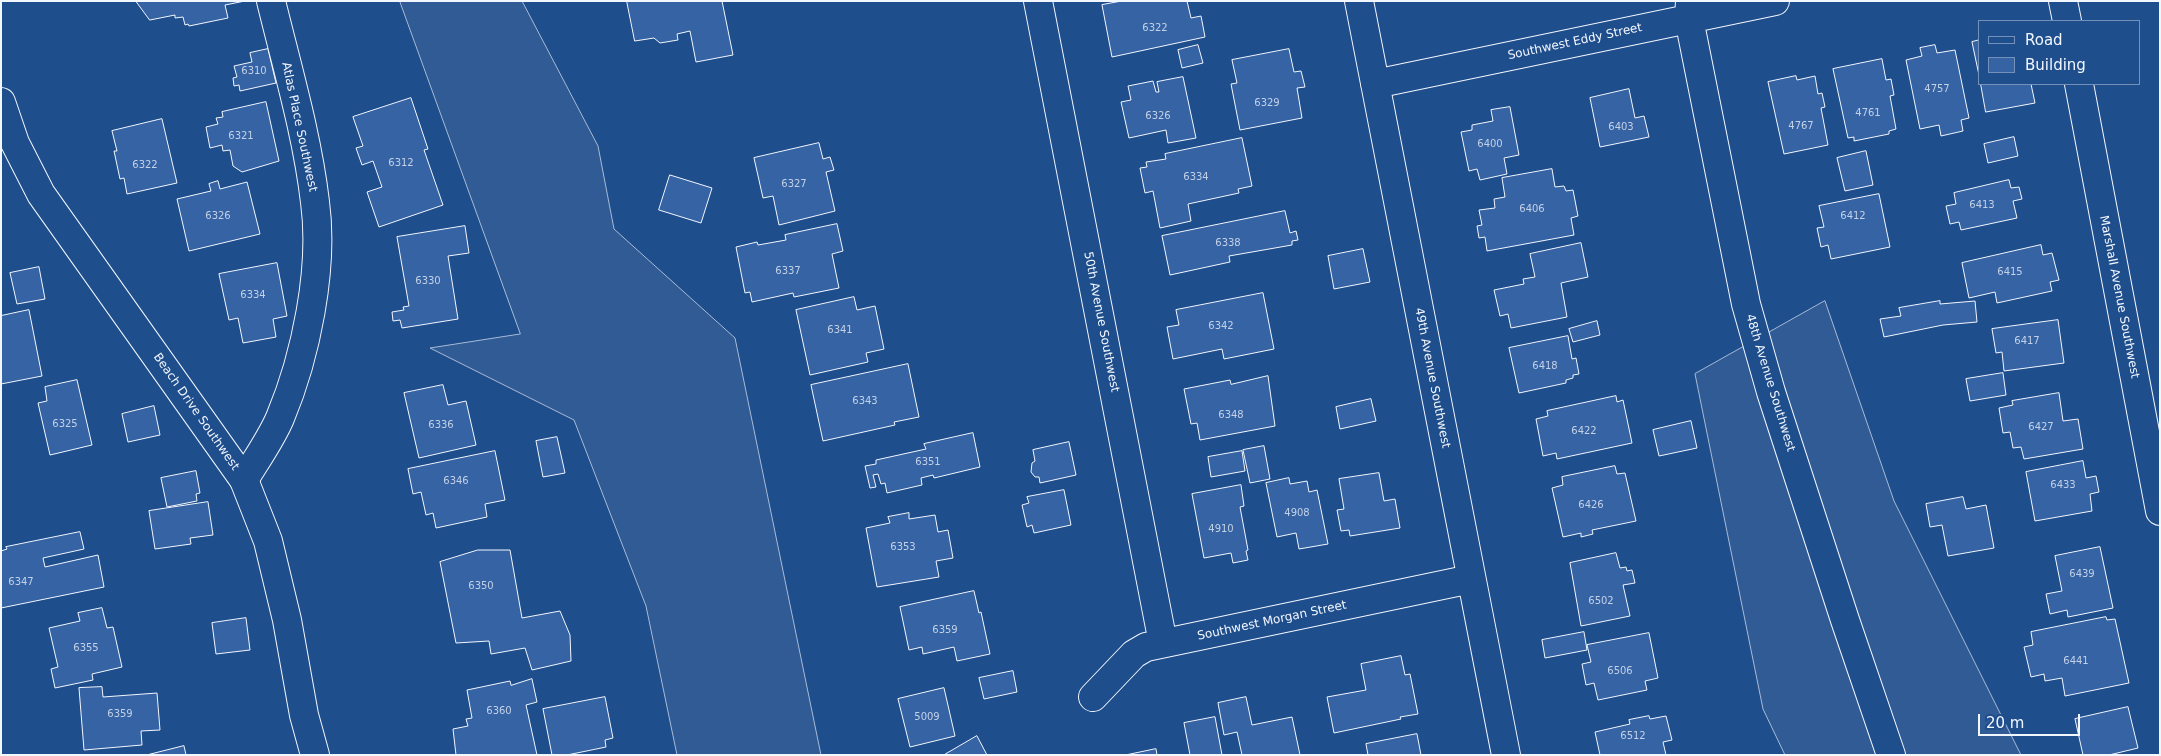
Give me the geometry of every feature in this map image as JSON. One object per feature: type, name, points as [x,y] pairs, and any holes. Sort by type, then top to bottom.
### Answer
[{"type":"street","name":"Atlas Place Southwest","points":[[244,480],[280,419],[294,377],[308,324],[318,260],[316,203],[308,154],[271,1]]},
{"type":"street","name":"50th Avenue Southwest","points":[[1038,1],[1163,643]]},
{"type":"street","name":"49th Avenue Southwest","points":[[1359,1],[1506,755]]},
{"type":"street","name":"Southwest Eddy Street","points":[[1375,84],[1690,10],[1775,1]]},
{"type":"street","points":[[2063,1],[2067,20]]},
{"type":"street","name":"48th Avenue Southwest","points":[[1690,10],[1746,304],[1842,611],[1891,755]]},
{"type":"street","name":"Marshall Avenue Southwest","points":[[2079,85],[2160,511]]},
{"type":"street","name":"Beach Drive Southwest","points":[[1,102],[15,143],[41,194],[244,480],[268,541],[287,620],[304,715],[316,755]]},
{"type":"street","name":"Southwest Morgan Street","points":[[1093,697],[1134,654],[1146,647],[1471,579]]},
{"type":"shaded area","points":[[400,1],[522,1],[598,146],[614,229],[735,338],[821,755],[677,755],[646,606],[574,420],[430,348],[520,334]]},
{"type":"shaded area","points":[[1825,301],[1894,501],[2021,755],[1785,755],[1763,709],[1695,374]]},
{"type":"building","points":[[136,1],[245,1],[225,5],[228,18],[189,26],[188,24],[185,25],[183,17],[175,18],[175,15],[150,20]]},
{"type":"building","points":[[627,1],[722,1],[733,55],[696,62],[690,31],[677,34],[678,40],[660,43],[654,38],[635,41]]},
{"type":"building","points":[[1122,1],[1187,1],[1191,18],[1201,16],[1205,37],[1112,57],[1102,5]]},
{"type":"building","points":[[1978,40],[1978,70],[1972,42]]},
{"type":"building","points":[[1198,45],[1203,63],[1182,68],[1178,50]]},
{"type":"building","points":[[1935,45],[1937,53],[1955,50],[1969,118],[1961,120],[1963,131],[1941,136],[1939,125],[1920,129],[1906,60],[1922,56],[1920,48]]},
{"type":"building","points":[[268,49],[276,83],[240,91],[239,85],[234,86],[233,78],[237,77],[234,66],[252,62],[250,53]]},
{"type":"building","points":[[1289,49],[1294,72],[1301,71],[1305,87],[1297,88],[1302,118],[1240,130],[1231,84],[1237,83],[1232,60]]},
{"type":"building","points":[[1882,59],[1886,80],[1891,79],[1894,95],[1890,96],[1896,129],[1889,131],[1889,134],[1854,141],[1854,137],[1848,138],[1833,69]]},
{"type":"building","points":[[1796,76],[1797,80],[1815,76],[1818,94],[1822,93],[1825,107],[1821,108],[1828,145],[1784,154],[1768,82]]},
{"type":"building","points":[[1183,77],[1196,138],[1168,143],[1166,130],[1129,138],[1121,102],[1131,100],[1128,86],[1153,81],[1156,92],[1159,92],[1157,82]]},
{"type":"building","points":[[1981,85],[2031,85],[2035,103],[1986,112]]},
{"type":"building","points":[[1629,89],[1635,118],[1644,116],[1649,137],[1600,147],[1590,98]]},
{"type":"building","points":[[411,98],[428,149],[424,150],[443,205],[379,227],[367,192],[382,187],[373,161],[362,165],[356,148],[363,146],[353,117]]},
{"type":"building","points":[[266,102],[279,161],[242,172],[233,166],[230,150],[223,151],[222,145],[210,148],[206,127],[218,124],[216,118],[223,117],[222,112]]},
{"type":"building","points":[[1510,107],[1519,155],[1504,158],[1507,174],[1480,180],[1477,169],[1469,171],[1461,132],[1472,130],[1472,125],[1493,121],[1491,110]]},
{"type":"building","points":[[162,119],[177,183],[127,194],[124,178],[120,179],[114,151],[117,151],[112,131]]},
{"type":"building","points":[[2014,137],[2018,156],[1988,163],[1984,144]]},
{"type":"building","points":[[1242,138],[1252,186],[1238,189],[1239,193],[1188,204],[1191,221],[1160,228],[1153,191],[1145,193],[1140,168],[1147,167],[1146,162],[1166,159],[1165,154]]},
{"type":"building","points":[[819,143],[823,159],[830,157],[834,170],[826,172],[835,211],[779,225],[773,196],[763,198],[754,158]]},
{"type":"building","points":[[1866,151],[1873,185],[1845,191],[1837,158]]},
{"type":"building","points":[[1552,169],[1555,187],[1564,186],[1566,191],[1573,190],[1578,216],[1571,218],[1574,235],[1487,251],[1485,237],[1479,238],[1477,226],[1482,225],[1479,210],[1495,208],[1494,199],[1505,197],[1502,178]]},
{"type":"building","points":[[670,175],[712,188],[701,223],[659,210]]},
{"type":"building","points":[[2009,180],[2011,188],[2019,187],[2022,199],[2013,201],[2017,218],[1961,230],[1959,222],[1950,224],[1946,206],[1956,204],[1954,193]]},
{"type":"building","points":[[218,181],[220,189],[247,182],[260,234],[189,251],[177,199],[211,191],[209,184]]},
{"type":"building","points":[[1879,194],[1890,247],[1831,259],[1828,245],[1821,247],[1817,228],[1824,227],[1819,206]]},
{"type":"building","points":[[1285,211],[1290,233],[1296,231],[1298,240],[1292,241],[1292,245],[1229,256],[1230,262],[1170,275],[1162,236]]},
{"type":"building","points":[[837,224],[843,251],[832,254],[839,288],[794,297],[793,293],[752,302],[750,292],[745,293],[736,247],[757,242],[758,245],[786,240],[785,235]]},
{"type":"building","points":[[465,226],[469,253],[448,256],[458,319],[402,328],[400,320],[393,321],[392,312],[404,310],[403,307],[409,306],[397,237]]},
{"type":"building","points":[[1581,243],[1588,277],[1561,283],[1567,317],[1511,328],[1508,314],[1500,316],[1494,290],[1524,284],[1523,279],[1535,277],[1530,254]]},
{"type":"building","points":[[2041,245],[2043,255],[2052,253],[2059,280],[2050,282],[2052,291],[1997,303],[1995,292],[1969,298],[1962,263]]},
{"type":"building","points":[[1363,249],[1370,282],[1334,289],[1328,256]]},
{"type":"building","points":[[277,263],[287,316],[273,319],[276,337],[243,343],[238,318],[229,320],[219,274]]},
{"type":"building","points":[[39,267],[45,299],[17,304],[10,273]]},
{"type":"building","points":[[1263,293],[1274,349],[1224,359],[1222,349],[1173,359],[1167,327],[1179,325],[1176,310]]},
{"type":"building","points":[[854,297],[857,310],[875,306],[884,349],[866,353],[868,362],[810,375],[796,310]]},
{"type":"building","points":[[1940,301],[1940,304],[1975,301],[1977,322],[1943,325],[1884,337],[1880,319],[1901,316],[1899,308]]},
{"type":"building","points":[[29,310],[42,376],[1,384],[1,316]]},
{"type":"building","points":[[2058,320],[2064,363],[2004,371],[2002,352],[1996,353],[1992,329]]},
{"type":"building","points":[[1597,321],[1600,335],[1573,342],[1569,329]]},
{"type":"building","points":[[1568,336],[1572,359],[1576,358],[1579,374],[1573,375],[1573,378],[1566,380],[1566,383],[1519,393],[1509,348]]},
{"type":"building","points":[[908,364],[919,417],[894,422],[895,425],[823,441],[811,385]]},
{"type":"building","points":[[2003,373],[2006,395],[1970,401],[1966,379]]},
{"type":"building","points":[[1268,376],[1275,426],[1200,440],[1197,423],[1191,424],[1184,389],[1230,380],[1231,384]]},
{"type":"building","points":[[77,380],[92,445],[50,455],[38,403],[47,401],[45,387]]},
{"type":"building","points":[[443,385],[448,405],[466,401],[476,445],[419,458],[404,393]]},
{"type":"building","points":[[2059,393],[2063,421],[2078,419],[2083,449],[2024,459],[2021,447],[2013,448],[2010,432],[2003,433],[1999,408],[2013,405],[2012,401]]},
{"type":"building","points":[[1616,396],[1617,402],[1623,400],[1632,443],[1557,459],[1556,453],[1543,456],[1536,419],[1548,416],[1547,411]]},
{"type":"building","points":[[1371,399],[1376,421],[1340,429],[1336,407]]},
{"type":"building","points":[[154,406],[160,435],[128,442],[122,414]]},
{"type":"building","points":[[1691,421],[1697,448],[1659,456],[1653,430]]},
{"type":"building","points":[[973,433],[980,467],[934,478],[933,475],[921,478],[922,485],[887,493],[885,483],[881,484],[878,474],[873,475],[876,487],[870,488],[865,466],[876,464],[876,460],[926,449],[924,444]]},
{"type":"building","points":[[557,437],[565,473],[543,477],[536,441]]},
{"type":"building","points":[[1069,442],[1076,475],[1040,483],[1039,477],[1035,477],[1031,472],[1032,463],[1035,461],[1033,450]]},
{"type":"building","points":[[1264,446],[1270,479],[1250,483],[1243,450]]},
{"type":"building","points":[[495,451],[505,500],[485,504],[487,517],[436,528],[433,513],[426,515],[421,492],[413,494],[408,469]]},
{"type":"building","points":[[1242,451],[1245,471],[1211,477],[1208,457]]},
{"type":"building","points":[[2083,461],[2086,478],[2096,476],[2099,492],[2090,494],[2092,511],[2035,521],[2026,472]]},
{"type":"building","points":[[1615,466],[1617,474],[1625,473],[1636,521],[1592,530],[1593,534],[1581,537],[1581,533],[1563,537],[1552,488],[1563,485],[1562,477]]},
{"type":"building","points":[[196,471],[200,493],[196,494],[197,501],[167,507],[161,478]]},
{"type":"building","points":[[1379,473],[1384,501],[1395,499],[1400,528],[1350,536],[1349,530],[1341,531],[1337,510],[1344,509],[1339,479]]},
{"type":"building","points":[[1289,478],[1290,484],[1307,481],[1309,492],[1317,490],[1328,544],[1299,549],[1296,533],[1277,537],[1266,483]]},
{"type":"building","points":[[1241,485],[1244,506],[1240,507],[1248,560],[1233,563],[1231,553],[1204,558],[1192,494]]},
{"type":"building","points":[[1064,490],[1071,525],[1034,533],[1032,525],[1027,527],[1022,505],[1029,503],[1027,497]]},
{"type":"building","points":[[1963,497],[1966,509],[1986,505],[1994,548],[1948,556],[1942,525],[1930,527],[1926,504]]},
{"type":"building","points":[[208,502],[213,535],[190,538],[191,544],[155,549],[149,511]]},
{"type":"building","points":[[909,513],[909,519],[935,515],[938,532],[948,530],[953,558],[936,561],[939,577],[877,587],[866,528],[890,523],[888,517]]},
{"type":"building","points":[[80,532],[84,549],[43,558],[45,567],[98,555],[104,587],[1,608],[1,551],[7,549],[6,547]]},
{"type":"building","points":[[2100,547],[2113,608],[2068,617],[2067,610],[2050,614],[2046,594],[2062,591],[2055,556]]},
{"type":"building","points":[[478,550],[510,550],[522,618],[560,611],[570,635],[571,661],[532,670],[525,648],[491,654],[489,641],[456,643],[440,562]]},
{"type":"building","points":[[1616,553],[1620,568],[1626,567],[1627,571],[1632,570],[1635,583],[1623,585],[1630,616],[1581,626],[1570,563]]},
{"type":"building","points":[[974,591],[979,613],[981,612],[990,654],[957,661],[954,647],[923,654],[922,647],[909,650],[900,607]]},
{"type":"building","points":[[102,608],[107,628],[113,627],[122,667],[92,674],[93,680],[55,688],[51,669],[58,667],[49,628],[80,621],[78,613]]},
{"type":"building","points":[[2106,617],[2107,620],[2115,619],[2129,683],[2065,696],[2062,678],[2045,681],[2044,674],[2031,677],[2024,647],[2033,645],[2031,632]]},
{"type":"building","points":[[246,618],[250,650],[216,654],[212,623]]},
{"type":"building","points":[[1584,632],[1587,650],[1545,658],[1542,640]]},
{"type":"building","points":[[1649,633],[1658,678],[1645,681],[1647,690],[1598,700],[1594,683],[1586,685],[1582,664],[1591,662],[1587,645]]},
{"type":"building","points":[[1401,656],[1405,675],[1410,674],[1418,714],[1334,733],[1327,697],[1366,690],[1361,664]]},
{"type":"building","points":[[1013,671],[1017,692],[984,699],[979,678]]},
{"type":"building","points":[[532,679],[537,702],[526,705],[537,755],[456,755],[453,729],[468,726],[466,719],[472,718],[467,690],[510,681],[511,685]]},
{"type":"building","points":[[102,687],[103,697],[157,693],[160,730],[141,731],[142,745],[84,750],[79,688]]},
{"type":"building","points":[[944,688],[955,736],[910,747],[898,699]]},
{"type":"building","points":[[605,697],[613,738],[605,740],[606,747],[567,755],[552,755],[543,709]]},
{"type":"building","points":[[1246,697],[1252,725],[1292,717],[1300,755],[1242,755],[1237,732],[1224,735],[1218,703]]},
{"type":"building","points":[[2128,707],[2138,748],[2109,755],[2083,755],[2075,719]]},
{"type":"building","points":[[1649,716],[1650,719],[1666,716],[1672,740],[1663,742],[1666,755],[1600,755],[1595,732],[1630,724],[1629,720]]},
{"type":"building","points":[[1215,717],[1222,755],[1190,755],[1184,723]]},
{"type":"building","points":[[1417,734],[1421,755],[1368,755],[1366,744]]},
{"type":"building","points":[[977,736],[987,755],[944,755]]},
{"type":"building","points":[[184,746],[186,755],[147,755]]},
{"type":"building","points":[[1156,749],[1157,755],[1126,755]]}]
